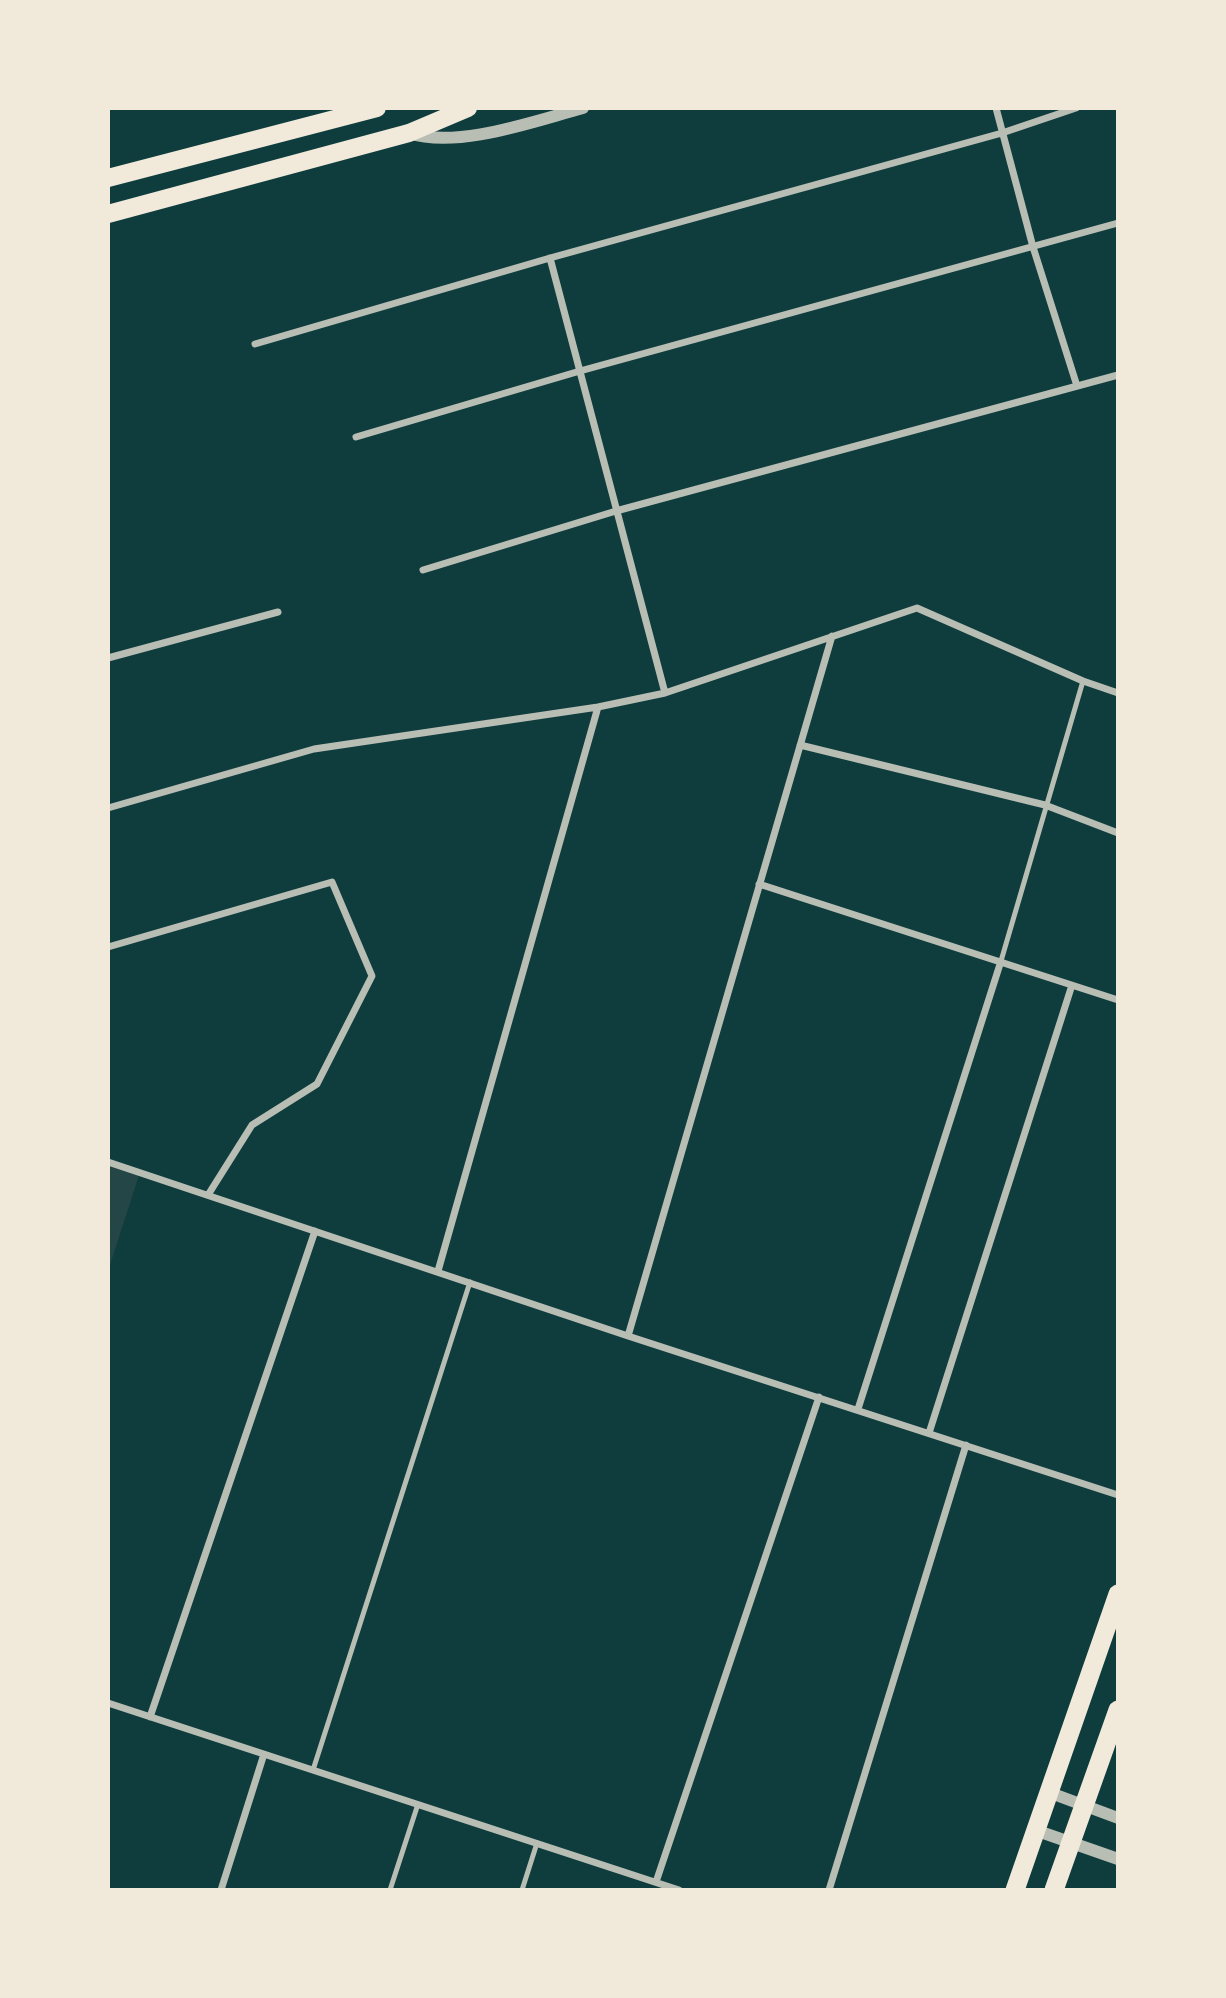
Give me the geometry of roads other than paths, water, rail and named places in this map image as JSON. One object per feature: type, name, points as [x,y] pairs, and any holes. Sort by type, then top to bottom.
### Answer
[{"type":"highway","points":[[1015,1889],[1118,1594]]},
{"type":"highway","points":[[1054,1889],[1118,1710]]},
{"type":"main road","points":[[108,178],[377,108]]},
{"type":"main road","points":[[108,214],[416,135],[468,108]]},
{"type":"street","points":[[416,135],[477,136],[583,108]]},
{"type":"street","points":[[996,108],[1032,247],[1077,386]]},
{"type":"street","points":[[256,344],[550,258],[1002,133],[1076,108]]},
{"type":"street","points":[[356,437],[580,371],[1118,223]]},
{"type":"street","points":[[550,258],[665,693]]},
{"type":"street","points":[[423,570],[616,512],[1118,376]]},
{"type":"street","points":[[108,808],[314,749],[598,707],[665,693],[917,608],[1083,681],[1118,693]]},
{"type":"street","points":[[108,658],[278,612]]},
{"type":"street","points":[[628,1336],[832,636]]},
{"type":"street","points":[[438,1271],[598,707]]},
{"type":"street","points":[[800,745],[1045,805],[1118,833]]},
{"type":"street","points":[[108,947],[332,881],[372,976],[317,1084],[252,1125],[208,1195]]},
{"type":"street","points":[[759,884],[1118,1000]]},
{"type":"street","points":[[858,1409],[1001,961]]},
{"type":"street","points":[[929,1433],[1072,985]]},
{"type":"street","points":[[108,1162],[628,1336],[1118,1495]]},
{"type":"street","points":[[150,1717],[315,1231]]},
{"type":"street","points":[[656,1882],[819,1397]]},
{"type":"street","points":[[829,1889],[966,1445]]},
{"type":"street","points":[[108,1703],[679,1889]]},
{"type":"street","points":[[221,1889],[264,1754]]},
{"type":"street","points":[[1048,1792],[1118,1818]]},
{"type":"street","points":[[1035,1830],[1118,1859]]},
{"type":"lane","points":[[1001,961],[1083,681]]},
{"type":"lane","points":[[313,1770],[470,1282]]},
{"type":"lane","points":[[390,1889],[418,1804]]},
{"type":"lane","points":[[522,1889],[537,1843]]}]
